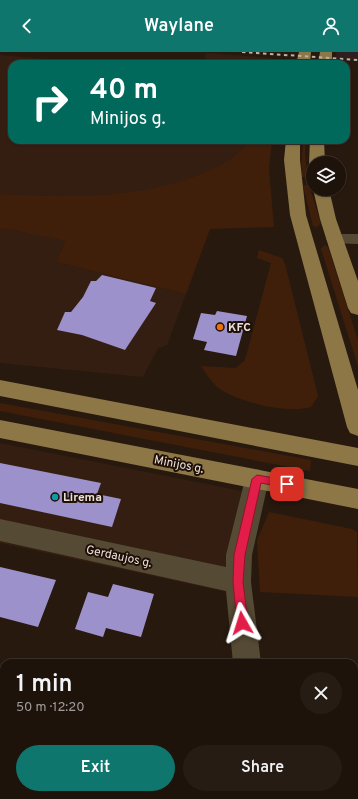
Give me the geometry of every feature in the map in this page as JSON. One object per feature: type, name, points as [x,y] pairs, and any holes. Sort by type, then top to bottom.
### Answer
[{"type":"main road","points":[[293,144],[294,192],[304,240],[358,427]]},
{"type":"main road","points":[[317,144],[317,156]]},
{"type":"main road","points":[[323,196],[335,239],[358,308]]},
{"type":"main road","points":[[304,240],[335,239]]},
{"type":"main road","points":[[0,388],[358,457]]},
{"type":"main road","name":"Minijos g.","points":[[0,429],[358,498]]},
{"type":"street","points":[[335,239],[358,239]]},
{"type":"street","points":[[247,659],[238,582],[239,555],[257,479]]},
{"type":"street","name":"Gerdaujos g.","points":[[0,530],[238,582]]},
{"type":"shaded area","points":[[337,52],[358,52],[358,59],[335,58]]},
{"type":"shaded area","points":[[206,53],[271,58],[271,60],[204,60]]},
{"type":"shaded area","points":[[0,55],[56,60],[8,60],[8,144],[247,144],[240,153],[212,170],[172,185],[128,193],[74,197],[0,194]]},
{"type":"shaded area","points":[[247,144],[272,144],[269,169],[274,227],[210,229],[186,294],[56,262],[66,241],[2,228],[0,231],[0,194],[75,196],[125,193],[149,189],[174,183],[213,169],[233,157]]},
{"type":"shaded area","points":[[303,144],[306,144],[306,177],[301,177]]},
{"type":"shaded area","points":[[303,185],[306,185],[306,196],[312,196],[321,224],[317,227],[313,226]]},
{"type":"shaded area","points":[[2,228],[67,241],[56,262],[186,294],[167,345],[158,348],[143,377],[0,363],[0,231]]},
{"type":"shaded area","points":[[324,245],[328,247],[358,340],[358,366],[321,249]]},
{"type":"shaded area","points":[[259,250],[282,258],[285,264],[318,396],[311,407],[301,409],[275,408],[248,402],[225,392],[216,386],[201,366],[236,368],[245,360],[271,263],[257,258]]},
{"type":"shaded area","points":[[0,403],[311,460],[310,471],[0,411]]},
{"type":"shaded area","points":[[0,443],[242,491],[227,592],[0,543]]},
{"type":"shaded area","points":[[269,512],[352,529],[357,532],[358,597],[260,592],[257,540]]},
{"type":"building","points":[[102,275],[156,288],[150,301],[156,303],[125,350],[82,335],[57,330],[65,312],[71,312],[83,297],[91,281],[96,281]]},
{"type":"building","name":"KFC","points":[[217,311],[247,316],[236,356],[204,350],[207,342],[193,339],[201,313],[215,315]]},
{"type":"building","name":"Lirema","points":[[0,463],[101,483],[97,494],[121,499],[112,527],[0,503]]},
{"type":"building","points":[[0,567],[56,580],[38,627],[0,617]]},
{"type":"building","points":[[113,584],[154,594],[141,637],[106,628],[103,637],[75,629],[88,592],[108,597]]},
{"type":"railway","points":[[242,52],[358,60]]},
{"type":"place","name":"KFC","points":[[220,327]]},
{"type":"place","name":"Lirema","points":[[55,497]]},
{"type":"route","points":[[242,623],[238,582],[239,555],[257,479],[287,484]]}]
